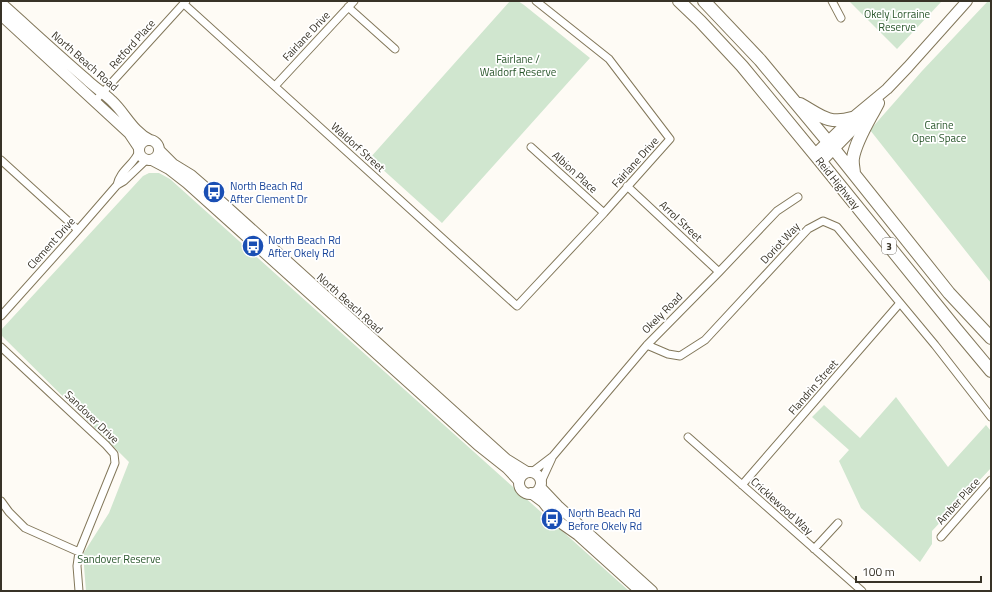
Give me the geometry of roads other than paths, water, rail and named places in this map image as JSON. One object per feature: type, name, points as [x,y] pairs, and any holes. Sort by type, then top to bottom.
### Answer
[{"type":"highway","name":"Reid Highway","points":[[679,1],[728,50],[991,371]]},
{"type":"highway","name":"Reid Highway","points":[[704,1],[741,38],[831,145],[949,293],[991,338]]},
{"type":"highway","points":[[795,102],[831,120],[841,121],[852,118]]},
{"type":"highway","points":[[854,174],[853,159],[856,148],[878,102]]},
{"type":"main road","points":[[831,145],[852,118],[887,89],[967,1]]},
{"type":"main road","name":"North Beach Road","points":[[1,3],[103,93],[124,114],[135,130],[143,137],[150,140]]},
{"type":"main road","name":"North Beach Road","points":[[1,15],[129,133],[139,149]]},
{"type":"main road","points":[[818,158],[878,102],[887,89]]},
{"type":"main road","points":[[150,140],[157,144],[159,150],[157,156],[149,160],[141,157],[139,149],[143,142],[150,140]]},
{"type":"main road","name":"North Beach Road","points":[[159,150],[173,164],[206,188],[506,459],[530,472]]},
{"type":"main road","name":"North Beach Road","points":[[149,160],[169,169],[187,183],[478,445],[507,468],[519,481]]},
{"type":"main road","points":[[640,591],[578,535],[558,521],[543,502],[531,493],[522,490],[519,481],[522,476],[530,472],[538,476],[540,484],[558,506],[652,591]]},
{"type":"main road","points":[[531,493],[536,491],[540,484]]},
{"type":"street","name":"Fairlane Drive","points":[[275,86],[354,1]]},
{"type":"street","name":"Fairlane Drive","points":[[517,306],[604,213],[670,139],[609,59],[536,1]]},
{"type":"street","points":[[832,1],[841,18]]},
{"type":"street","name":"Waldorf Street","points":[[185,2],[517,306]]},
{"type":"street","name":"Retford Place","points":[[95,102],[185,2]]},
{"type":"street","points":[[348,7],[395,49]]},
{"type":"street","name":"Albion Place","points":[[531,147],[604,213]]},
{"type":"street","name":"Clement Drive","points":[[117,185],[119,177],[134,161],[139,149]]},
{"type":"street","points":[[1,160],[78,230]]},
{"type":"street","name":"Clement Drive","points":[[1,316],[117,185],[149,160]]},
{"type":"street","name":"Arrol Street","points":[[627,186],[719,272]]},
{"type":"street","name":"Okely Road","points":[[530,472],[553,456],[647,345],[777,211],[798,197]]},
{"type":"street","name":"Doriot Way","points":[[647,345],[668,354],[680,356],[705,340],[808,229],[823,221],[837,227],[991,416]]},
{"type":"street","name":"Flandrin Street","points":[[742,485],[900,303]]},
{"type":"street","name":"Sandover Drive","points":[[1,347],[114,454],[115,463],[79,552],[77,566],[79,591]]},
{"type":"street","name":"Cricklewood Way","points":[[688,437],[862,591]]},
{"type":"street","name":"Okely Road","points":[[540,484],[553,456]]},
{"type":"street","name":"Amber Place","points":[[941,537],[991,480]]},
{"type":"street","points":[[1,501],[9,512],[25,528],[79,552]]},
{"type":"street","points":[[814,549],[838,523]]},
{"type":"place","name":"North Beach Rd After Clement Dr","points":[[214,192]]},
{"type":"place","name":"North Beach Rd After Okely Rd","points":[[253,246]]},
{"type":"place","name":"North Beach Rd Before Okely Rd","points":[[552,519]]},
{"type":"park label","name":"Okely Lorraine Reserve","points":[[897,20]]},
{"type":"park label","name":"Fairlane / Waldorf Reserve","points":[[518,65]]},
{"type":"park label","name":"Carine Open Space","points":[[939,131]]},
{"type":"park label","name":"Sandover Reserve","points":[[119,559]]}]
